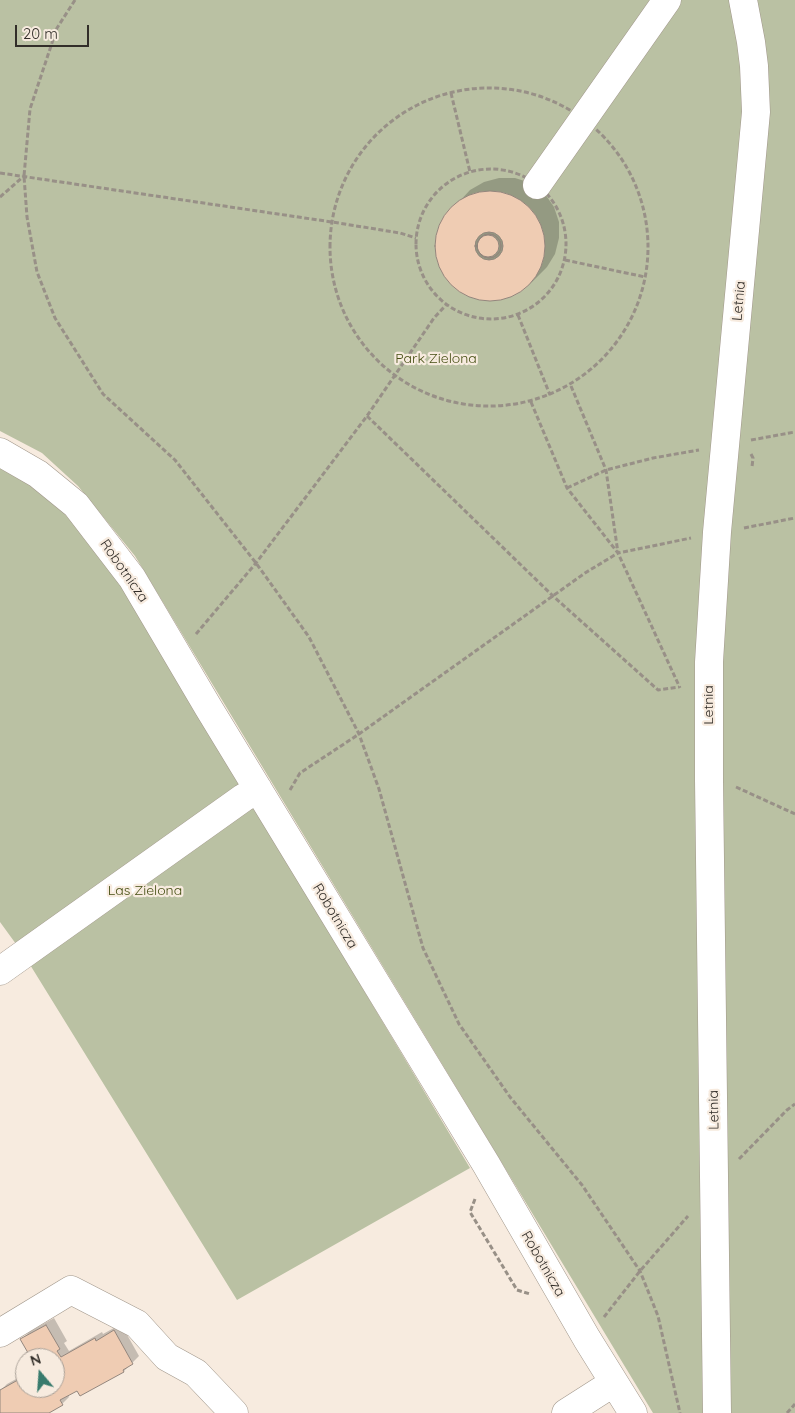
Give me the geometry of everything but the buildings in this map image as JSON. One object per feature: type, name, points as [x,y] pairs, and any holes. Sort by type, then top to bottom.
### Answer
[{"type":"street","points":[[537,185],[667,0]]},
{"type":"street","name":"Letnia","points":[[717,1413],[709,780],[710,623],[717,532],[736,442],[756,112],[753,58],[743,0]]},
{"type":"street","name":"Robotnicza","points":[[0,452],[38,474],[76,505],[132,578],[263,798],[486,1164],[633,1413]]},
{"type":"street","points":[[0,971],[243,798],[263,798]]},
{"type":"street","points":[[0,1333],[71,1290],[137,1324],[167,1357],[196,1373],[234,1413]]},
{"type":"street","points":[[566,1413],[614,1383]]},
{"type":"path","points":[[75,0],[58,28],[30,108],[24,176],[27,217],[37,272],[55,318],[103,394],[175,460],[256,563],[309,638],[359,734],[379,789],[423,948],[459,1024],[510,1097],[582,1185],[640,1271],[658,1316],[680,1413]]},
{"type":"path","points":[[478,88],[506,89],[533,94],[550,101],[583,119],[599,131],[615,148],[626,164],[638,188],[648,239],[645,277],[634,315],[616,341],[571,386],[531,402],[507,405],[467,403],[428,395],[396,376],[370,352],[350,324],[342,308],[332,274],[329,237],[332,222],[342,186],[360,154],[385,126],[416,106],[451,92],[478,88]]},
{"type":"path","points":[[451,92],[470,172]]},
{"type":"path","points":[[505,170],[537,185],[556,206],[566,232],[565,260],[555,283],[540,302],[518,314],[494,320],[469,316],[446,305],[432,292],[422,276],[417,257],[416,238],[421,216],[433,196],[450,181],[470,172],[505,170]]},
{"type":"path","points":[[0,172],[332,222],[400,233],[416,238]]},
{"type":"path","points":[[0,197],[24,176]]},
{"type":"path","points":[[565,260],[645,277]]},
{"type":"path","points":[[178,656],[256,563],[367,416],[434,318],[446,305]]},
{"type":"path","points":[[518,314],[550,395]]},
{"type":"path","points":[[571,386],[606,470],[618,553]]},
{"type":"path","points":[[531,402],[567,488],[618,553],[679,687],[709,713]]},
{"type":"path","points":[[367,416],[553,596],[658,690],[679,687]]},
{"type":"path","points":[[567,488],[606,470],[653,458],[795,432]]},
{"type":"path","points":[[736,442],[753,458],[751,473]]},
{"type":"path","points":[[263,798],[286,796],[300,773],[359,734],[585,573],[618,553],[795,518]]},
{"type":"path","points":[[709,780],[735,787],[795,814]]},
{"type":"path","points":[[787,1413],[795,1404]]},
{"type":"green space","name":"Park Zielona","points":[[0,0],[795,0],[795,1413],[653,1413],[135,556],[78,486],[42,453],[0,431]]},
{"type":"green space","name":"Las Zielona","points":[[0,466],[26,481],[61,510],[114,568],[170,666],[470,1168],[237,1300],[24,955],[0,922]]}]
